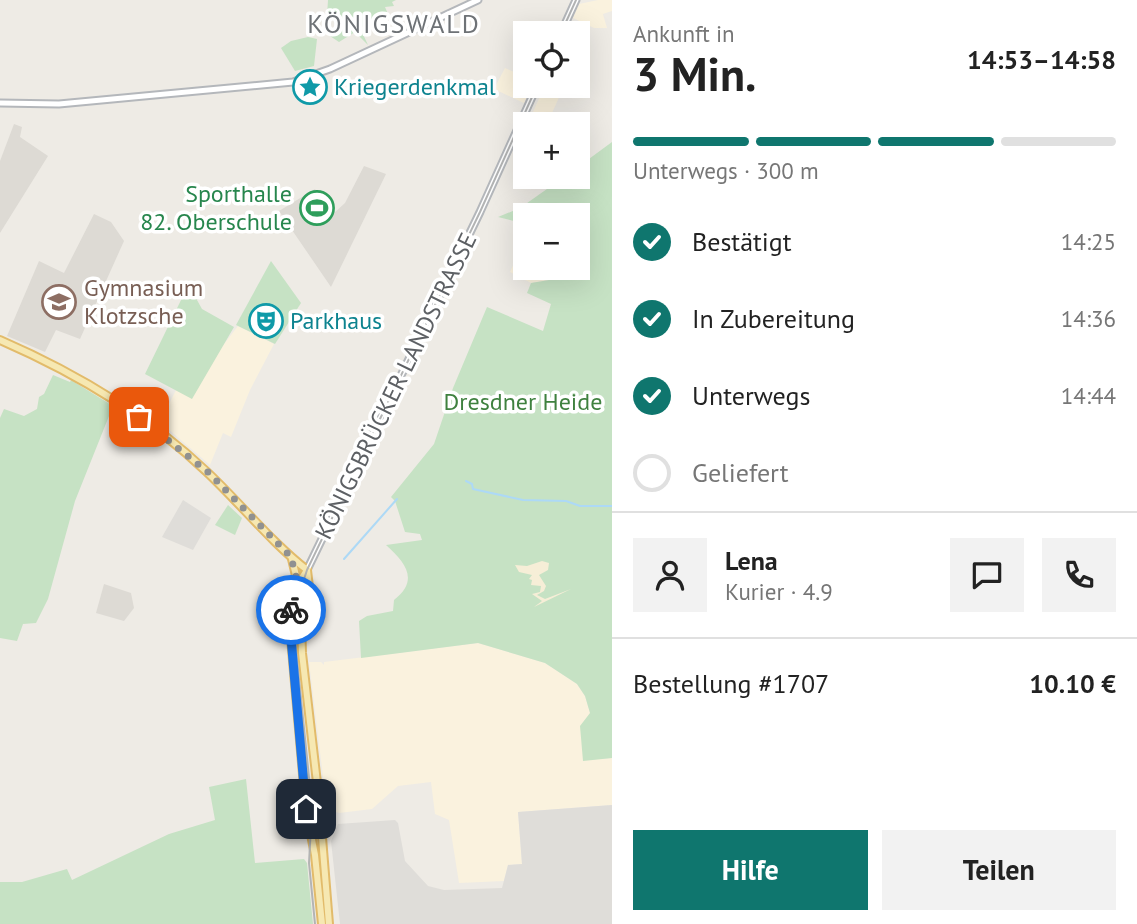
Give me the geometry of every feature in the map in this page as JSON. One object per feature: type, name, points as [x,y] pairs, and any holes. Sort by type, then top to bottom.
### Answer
[{"type":"main road","points":[[0,103],[59,104],[293,82],[330,69],[478,0]]},
{"type":"main road","points":[[566,21],[576,0]]},
{"type":"main road","name":"KÖNIGSBRÜCKER LANDSTRASSE","points":[[329,924],[301,629],[309,587],[307,570],[480,212],[532,98]]},
{"type":"main road","points":[[0,340],[91,384],[156,429],[209,473],[307,570],[298,584],[292,607],[291,638],[308,823],[315,855],[322,924]]},
{"type":"main road","points":[[291,557],[298,584]]},
{"type":"shaded area","points":[[612,0],[612,11],[603,14],[607,28],[594,28],[590,26],[590,21],[573,18],[579,4]]},
{"type":"shaded area","points":[[505,68],[513,72],[513,98],[494,89]]},
{"type":"shaded area","points":[[513,98],[526,98],[524,103]]},
{"type":"shaded area","points":[[539,98],[559,98],[552,112],[533,112]]},
{"type":"shaded area","points":[[14,124],[22,127],[20,137],[48,156],[0,233],[0,161]]},
{"type":"shaded area","points":[[364,166],[386,174],[331,287],[279,211],[315,189],[333,214],[345,203]]},
{"type":"shaded area","name":"Gymnasium Klotzsche","points":[[94,214],[111,222],[124,241],[80,339],[56,330],[45,352],[7,336],[39,261],[64,273]]},
{"type":"shaded area","points":[[525,280],[549,280],[531,283]]},
{"type":"shaded area","points":[[238,326],[274,344],[250,390],[231,437],[223,433],[210,465],[160,422],[176,390],[191,398],[214,357]]},
{"type":"shaded area","points":[[183,500],[211,518],[193,550],[162,537]]},
{"type":"shaded area","points":[[104,584],[131,593],[134,608],[124,621],[96,613]]},
{"type":"shaded area","points":[[478,643],[545,663],[577,684],[585,696],[590,713],[583,760],[612,758],[612,805],[518,812],[522,864],[508,865],[504,881],[459,883],[449,820],[435,814],[431,782],[398,786],[372,809],[339,813],[327,809],[309,662],[321,662],[324,665],[324,662]]},
{"type":"shaded area","points":[[612,805],[612,924],[340,924],[331,841],[338,824],[395,820],[398,823],[405,861],[428,886],[444,890],[502,888],[508,865],[522,864],[518,812]]},
{"type":"green space","points":[[328,0],[396,0],[392,2],[394,6],[385,7],[388,14],[377,25],[360,28],[368,45],[355,32],[339,42],[327,34],[328,30],[337,33],[342,26],[327,16]]},
{"type":"green space","points":[[308,37],[317,39],[314,66],[295,71],[281,48],[291,41]]},
{"type":"green space","name":"Dresdner Heide","points":[[612,142],[612,758],[583,761],[580,726],[590,713],[585,696],[577,684],[545,663],[478,643],[361,658],[359,621],[367,616],[393,611],[394,600],[406,585],[408,578],[404,565],[386,545],[422,540],[420,534],[405,532],[395,501],[391,497],[434,444],[453,388],[487,307],[543,331],[551,304],[527,293],[531,283],[590,280],[590,203],[527,203],[547,189],[590,189],[590,158]]},
{"type":"green space","name":"Dresdner Heide","points":[[513,211],[513,221],[498,217]]},
{"type":"green space","points":[[271,261],[301,303],[275,344],[236,325]]},
{"type":"green space","points":[[192,291],[202,309],[234,327],[192,399],[145,374],[182,298]]},
{"type":"green space","points":[[53,375],[70,382],[71,380],[113,406],[75,501],[48,599],[36,623],[23,624],[17,641],[0,638],[0,418],[4,409],[24,416],[37,409],[39,397],[44,394]]},
{"type":"green space","points":[[228,505],[242,518],[235,535],[215,525]]},
{"type":"green space","points":[[246,779],[255,863],[304,859],[307,863],[313,924],[0,924],[0,882],[22,882],[67,869],[72,880],[169,834],[215,820],[209,787]]},
{"type":"sand","points":[[542,561],[549,563],[548,570],[539,575],[546,586],[544,591],[537,595],[545,599],[571,589],[534,607],[542,601],[532,594],[540,592],[541,586],[531,585],[532,580],[529,579],[532,575],[519,572],[515,565],[527,566]]},
{"type":"waterway","points":[[466,481],[472,484],[473,489],[523,500],[566,501],[580,506],[612,506]]},
{"type":"waterway","points":[[344,559],[397,499]]},
{"type":"tram line","points":[[566,21],[576,0]]},
{"type":"tram line","points":[[315,924],[309,863],[312,807],[294,630],[299,595],[307,570],[480,212],[532,98]]},
{"type":"way so far","points":[[139,417],[209,473],[291,557],[298,584],[291,610]]},
{"type":"place","name":"Kriegerdenkmal","points":[[310,87]]},
{"type":"place","name":"Sporthalle 82. Oberschule","points":[[317,208]]},
{"type":"place","name":"Gymnasium Klotzsche","points":[[59,302]]},
{"type":"place","name":"Parkhaus","points":[[266,321]]},
{"type":"district","name":"KÖNIGSWALD","points":[[394,24]]},
{"type":"route","points":[[291,610],[291,638],[306,809]]}]
